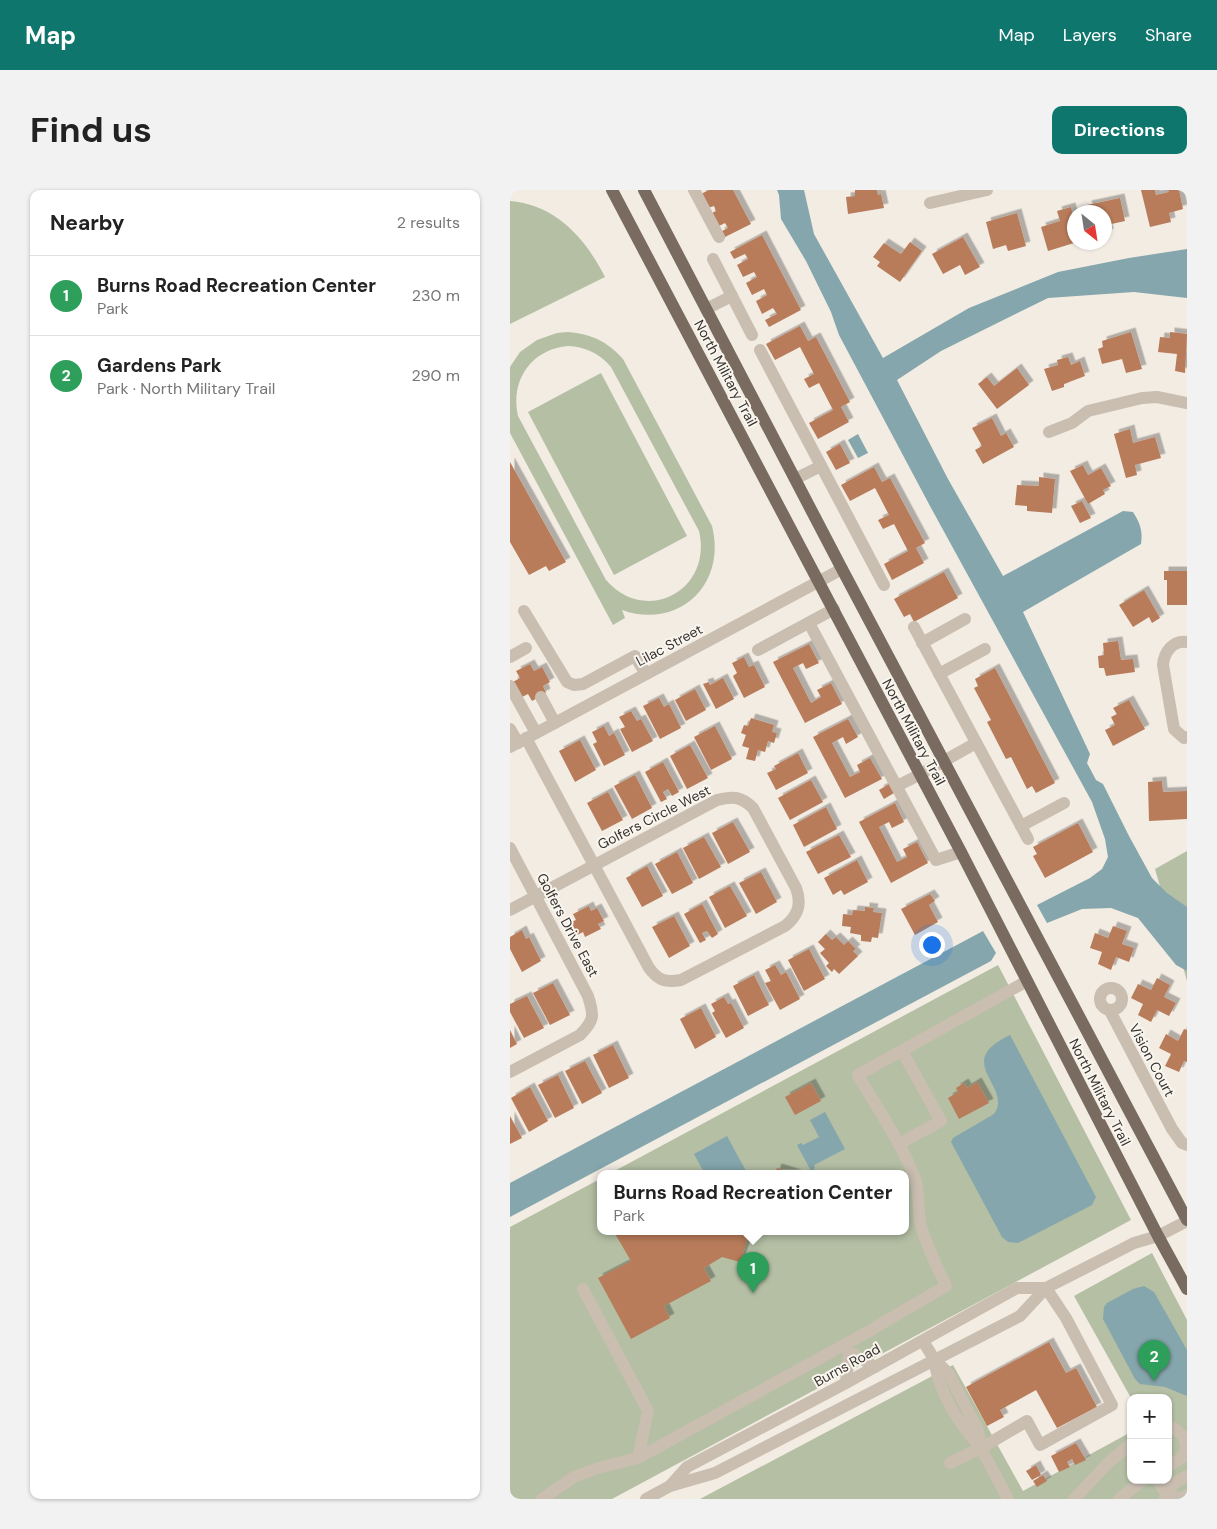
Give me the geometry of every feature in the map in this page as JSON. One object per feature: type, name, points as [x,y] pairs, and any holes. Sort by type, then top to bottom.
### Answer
[{"type":"main road","name":"North Military Trail","points":[[612,190],[961,852],[1187,1290]]},
{"type":"main road","name":"North Military Trail","points":[[645,190],[794,479],[1187,1221]]},
{"type":"street","points":[[694,190],[719,237]]},
{"type":"street","points":[[930,203],[987,190]]},
{"type":"street","points":[[712,259],[752,335]]},
{"type":"street","points":[[706,309],[732,296]]},
{"type":"street","points":[[760,350],[884,585]]},
{"type":"street","points":[[1050,432],[1072,423],[1088,411],[1142,398],[1158,397],[1187,403]]},
{"type":"street","points":[[794,479],[821,466]]},
{"type":"street","name":"Lilac Street","points":[[522,740],[842,569]]},
{"type":"street","points":[[758,650],[834,610]]},
{"type":"street","points":[[524,611],[567,682],[574,685],[582,684],[635,656],[646,674]]},
{"type":"street","points":[[922,643],[965,619]]},
{"type":"street","points":[[809,622],[936,860],[961,852]]},
{"type":"street","points":[[914,627],[1028,839]]},
{"type":"street","points":[[1187,642],[1183,641],[1170,647],[1164,655],[1163,665],[1174,729],[1184,738],[1187,737]]},
{"type":"street","points":[[510,657],[526,648]]},
{"type":"street","points":[[939,674],[985,649]]},
{"type":"street","points":[[510,686],[522,740],[594,865]]},
{"type":"street","points":[[541,697],[555,723]]},
{"type":"street","points":[[510,729],[522,740]]},
{"type":"street","points":[[897,786],[976,743]]},
{"type":"street","name":"Golfers Circle West","points":[[510,910],[535,896],[717,800],[730,796],[739,798],[752,808],[796,888],[799,896],[799,905],[797,914],[785,926],[681,980],[662,981],[649,968],[594,865]]},
{"type":"street","points":[[1021,826],[1064,803]]},
{"type":"street","name":"Golfers Drive East","points":[[510,848],[588,996],[593,1018],[589,1026],[580,1035],[510,1072]]},
{"type":"street","points":[[542,1499],[574,1477],[598,1468],[638,1458],[847,1347],[946,1286],[920,1222],[919,1198],[915,1178],[898,1144],[858,1075],[1026,981]]},
{"type":"street","name":"Vision Court","points":[[1110,1011],[1172,1129],[1182,1143],[1187,1145]]},
{"type":"street","points":[[898,1144],[941,1121],[902,1051]]},
{"type":"street","name":"Burns Road","points":[[646,1499],[670,1486],[715,1474],[1020,1316],[1046,1288],[1134,1242],[1158,1236],[1187,1221]]},
{"type":"street","name":"Burns Road","points":[[670,1486],[687,1467],[846,1383],[1017,1288],[1046,1288]]},
{"type":"street","points":[[950,1463],[982,1448],[1027,1421],[1040,1445],[1112,1406],[1066,1318],[1046,1288]]},
{"type":"street","points":[[582,1289],[648,1411],[638,1458]]},
{"type":"street","points":[[923,1341],[934,1359],[942,1386],[952,1408],[965,1431],[982,1448],[1008,1499]]},
{"type":"street","points":[[847,1347],[875,1367]]},
{"type":"street","points":[[846,1383],[847,1347]]},
{"type":"street","points":[[1172,1427],[1182,1435],[1186,1445],[1182,1458],[1172,1464]]},
{"type":"street","points":[[1074,1499],[1109,1462],[1127,1447]]},
{"type":"street","points":[[1167,1498],[1174,1484],[1187,1476]]},
{"type":"street","points":[[1119,1499],[1138,1484]]},
{"type":"street","points":[[1160,1484],[1167,1498]]},
{"type":"street","points":[[1167,1498],[1182,1498],[1187,1495]]},
{"type":"green space","points":[[510,201],[541,209],[567,226],[588,249],[605,277],[510,324]]},
{"type":"green space","points":[[568,332],[591,337],[611,347],[623,359],[712,526],[715,547],[712,567],[705,584],[694,598],[679,608],[662,614],[643,615],[622,610],[625,618],[613,625],[510,433],[510,367],[520,352],[537,340],[557,333]],"holes":[[[575,347],[597,354],[611,367],[699,531],[701,552],[696,570],[686,585],[673,595],[657,600],[639,600],[622,594],[606,580],[518,416],[517,391],[526,369],[543,353],[555,348]]]},
{"type":"green space","points":[[601,373],[687,536],[614,575],[528,412]]},
{"type":"green space","points":[[1187,851],[1187,981],[1155,869]]},
{"type":"green space","points":[[998,965],[1131,1220],[612,1499],[510,1499],[510,1227],[597,1181],[597,1235],[909,1235],[909,1170],[616,1170]]},
{"type":"green space","points":[[1152,1253],[1187,1320],[1187,1499],[700,1499],[953,1365],[1023,1491],[1127,1434],[1127,1484],[1172,1484],[1172,1394],[1129,1394],[1074,1296]]},
{"type":"water","points":[[777,190],[804,190],[814,234],[883,358],[969,308],[1058,272],[1187,249],[1187,298],[1134,292],[1048,298],[941,351],[897,380],[948,479],[1003,576],[1123,511],[1133,512],[1137,520],[1141,531],[1141,544],[1023,612],[1090,754],[1087,763],[1096,780],[1103,784],[1152,878],[1167,893],[1187,907],[1187,971],[1176,965],[1138,918],[1111,908],[1082,909],[1047,923],[1037,905],[1090,878],[1102,869],[1108,857],[1105,839],[1092,802],[839,335],[831,312],[806,261],[781,219]]},
{"type":"water","points":[[858,434],[868,453],[858,458],[848,440]]},
{"type":"water","points":[[983,931],[996,953],[991,961],[510,1217],[510,1183]]},
{"type":"water","points":[[1010,1035],[1096,1197],[1092,1205],[1018,1243],[1008,1242],[1002,1237],[951,1142],[953,1138],[994,1114],[998,1104],[997,1094],[984,1065],[985,1055],[993,1045]]},
{"type":"water","points":[[825,1112],[845,1149],[814,1165],[815,1168],[812,1170],[810,1170],[797,1145],[801,1143],[803,1145],[819,1137],[810,1120]]},
{"type":"water","points":[[727,1136],[745,1170],[703,1170],[694,1154]]},
{"type":"water","points":[[1144,1286],[1154,1292],[1187,1350],[1187,1396],[1165,1387],[1140,1384],[1135,1379],[1103,1319],[1104,1307],[1107,1303],[1133,1289]]},
{"type":"building","points":[[709,190],[733,190],[751,224],[723,238],[720,232],[728,228],[725,223],[717,227],[710,214],[716,211],[714,206],[708,208],[701,194]]},
{"type":"building","points":[[855,190],[877,190],[878,195],[881,194],[884,208],[848,214],[846,197],[855,196]]},
{"type":"building","points":[[1141,190],[1155,190],[1156,195],[1169,192],[1168,190],[1179,190],[1183,209],[1169,213],[1171,222],[1150,227]]},
{"type":"building","points":[[1120,198],[1125,221],[1112,224],[1112,205],[1087,205]]},
{"type":"building","points":[[1067,208],[1067,245],[1048,251],[1041,227],[1060,221],[1057,211]]},
{"type":"building","points":[[1017,213],[1026,246],[1008,251],[1006,245],[993,249],[986,222]]},
{"type":"building","points":[[762,235],[801,310],[769,327],[765,320],[777,314],[773,308],[762,314],[756,301],[767,295],[764,289],[752,295],[746,283],[757,277],[754,272],[743,277],[737,265],[748,259],[745,254],[734,259],[730,252]]},
{"type":"building","points":[[963,237],[980,267],[965,275],[960,265],[943,274],[932,254]]},
{"type":"building","points":[[910,242],[922,251],[900,282],[877,266],[880,262],[873,257],[884,243],[901,254]]},
{"type":"building","points":[[800,326],[808,341],[816,337],[850,402],[841,407],[849,422],[818,439],[809,423],[833,410],[819,383],[809,388],[804,379],[814,374],[800,347],[775,360],[766,344]]},
{"type":"building","points":[[1131,332],[1142,369],[1126,373],[1122,359],[1102,364],[1098,349],[1103,347],[1102,341]]},
{"type":"building","points":[[1170,332],[1187,334],[1185,373],[1175,371],[1177,354],[1158,352],[1160,337],[1170,338]]},
{"type":"building","points":[[1068,357],[1071,365],[1080,361],[1085,376],[1052,391],[1044,369],[1058,365],[1057,360]]},
{"type":"building","points":[[1017,368],[1029,385],[997,409],[978,384],[987,377],[994,386]]},
{"type":"building","points":[[992,418],[1001,436],[1006,433],[1014,447],[983,464],[975,450],[982,446],[972,428]]},
{"type":"building","points":[[1130,429],[1133,443],[1155,437],[1161,458],[1135,465],[1137,475],[1126,478],[1114,434]]},
{"type":"building","points":[[840,444],[850,463],[836,470],[826,452]]},
{"type":"building","points":[[510,462],[566,562],[549,571],[546,566],[529,575],[510,542]]},
{"type":"building","points":[[1083,465],[1088,475],[1101,468],[1111,486],[1103,490],[1105,494],[1088,504],[1070,471]]},
{"type":"building","points":[[874,467],[882,482],[890,478],[925,543],[916,548],[924,563],[892,580],[884,564],[908,551],[894,524],[883,529],[878,520],[889,515],[875,488],[850,501],[841,485]]},
{"type":"building","points":[[1039,477],[1055,479],[1052,513],[1027,511],[1027,506],[1015,505],[1017,485],[1039,486]]},
{"type":"building","points":[[1082,501],[1091,518],[1080,523],[1071,506]]},
{"type":"building","points":[[1164,571],[1187,571],[1187,605],[1167,605],[1167,580],[1164,580]]},
{"type":"building","points":[[944,572],[958,598],[914,622],[910,614],[904,617],[894,599]]},
{"type":"building","points":[[1144,590],[1160,618],[1152,623],[1149,617],[1133,627],[1119,605]]},
{"type":"building","points":[[1118,641],[1121,660],[1133,659],[1135,672],[1106,676],[1104,668],[1099,668],[1098,656],[1104,655],[1103,643]]},
{"type":"building","points":[[809,644],[819,663],[806,669],[803,663],[793,668],[811,703],[821,697],[817,690],[831,683],[842,704],[805,723],[773,662]]},
{"type":"building","points":[[744,657],[749,667],[754,665],[765,687],[744,698],[733,676],[737,673],[732,663]]},
{"type":"building","points":[[530,664],[534,671],[542,667],[550,682],[543,686],[546,693],[532,701],[528,694],[522,697],[513,682],[520,678],[516,671]]},
{"type":"building","points":[[995,668],[1055,783],[1036,793],[1032,786],[1027,789],[1011,757],[1006,759],[987,722],[991,720],[974,688],[978,686],[975,679]]},
{"type":"building","points":[[723,678],[734,699],[716,709],[703,684],[709,682],[710,685]]},
{"type":"building","points":[[695,689],[706,710],[686,721],[675,700]]},
{"type":"building","points":[[659,698],[664,707],[669,704],[681,728],[660,739],[643,706]]},
{"type":"building","points":[[1129,700],[1145,729],[1113,746],[1105,730],[1115,725],[1111,717],[1117,714],[1113,708]]},
{"type":"building","points":[[631,711],[637,721],[641,719],[653,741],[632,752],[620,729],[625,727],[619,717]]},
{"type":"building","points":[[751,718],[774,725],[772,732],[777,733],[774,743],[768,741],[765,752],[758,750],[755,761],[746,759],[749,748],[742,746],[746,735],[741,733],[744,725],[748,726]]},
{"type":"building","points":[[848,719],[858,737],[846,744],[843,737],[832,743],[850,777],[860,772],[857,765],[870,758],[882,779],[845,798],[813,737]]},
{"type":"building","points":[[604,726],[609,736],[614,733],[625,755],[604,766],[593,744],[597,742],[592,732]]},
{"type":"building","points":[[715,726],[732,759],[711,770],[694,737]]},
{"type":"building","points":[[580,740],[596,770],[575,782],[559,751]]},
{"type":"building","points":[[690,745],[708,778],[687,789],[670,756]]},
{"type":"building","points":[[798,753],[808,773],[776,790],[767,773],[776,769],[774,766]]},
{"type":"building","points":[[663,762],[679,792],[672,796],[668,789],[663,792],[667,799],[661,802],[645,772]]},
{"type":"building","points":[[635,775],[652,808],[632,819],[614,786]]},
{"type":"building","points":[[811,780],[823,802],[790,820],[778,798]]},
{"type":"building","points":[[1162,781],[1163,792],[1187,791],[1187,819],[1149,821],[1148,782]]},
{"type":"building","points":[[889,784],[894,793],[884,799],[879,790]]},
{"type":"building","points":[[608,792],[623,820],[602,831],[587,803]]},
{"type":"building","points":[[895,803],[904,822],[892,828],[889,822],[879,827],[897,862],[907,857],[903,849],[917,842],[928,863],[891,883],[859,822]]},
{"type":"building","points":[[826,807],[837,829],[804,847],[793,825]]},
{"type":"building","points":[[733,822],[750,852],[728,864],[712,833]]},
{"type":"building","points":[[1078,823],[1093,852],[1045,878],[1033,856],[1037,854],[1033,847]]},
{"type":"building","points":[[839,835],[851,857],[818,874],[806,852]]},
{"type":"building","points":[[704,837],[721,867],[699,879],[683,848]]},
{"type":"building","points":[[677,852],[693,883],[672,894],[655,864]]},
{"type":"building","points":[[857,860],[868,882],[844,895],[841,890],[833,895],[824,878]]},
{"type":"building","points":[[647,866],[663,896],[642,907],[626,878]]},
{"type":"building","points":[[761,872],[777,902],[756,914],[739,883]]},
{"type":"building","points":[[730,886],[747,916],[725,928],[709,897]]},
{"type":"building","points":[[930,894],[935,901],[929,905],[938,922],[915,935],[901,909]]},
{"type":"building","points":[[702,904],[718,934],[712,938],[707,931],[702,933],[706,940],[700,943],[684,914]]},
{"type":"building","points":[[589,906],[591,911],[597,908],[604,921],[598,924],[601,929],[585,937],[583,932],[577,935],[571,922],[576,920],[573,914]]},
{"type":"building","points":[[865,907],[874,908],[873,912],[882,913],[878,938],[872,937],[871,942],[861,941],[861,935],[850,933],[851,927],[842,926],[843,914],[852,915],[853,910],[865,911]]},
{"type":"building","points":[[674,916],[690,946],[669,958],[652,927]]},
{"type":"building","points":[[1113,926],[1127,931],[1122,944],[1134,948],[1129,962],[1116,957],[1111,970],[1098,964],[1102,952],[1090,948],[1095,933],[1108,938]]},
{"type":"building","points":[[522,930],[526,939],[529,937],[541,961],[522,972],[510,949],[510,937]]},
{"type":"building","points":[[826,934],[832,940],[836,937],[844,945],[848,941],[856,949],[853,951],[858,956],[839,974],[834,969],[832,972],[826,966],[829,963],[820,953],[825,949],[818,942]]},
{"type":"building","points":[[809,949],[825,979],[804,991],[788,960]]},
{"type":"building","points":[[775,965],[781,975],[786,972],[800,999],[780,1010],[765,983],[771,981],[765,970]]},
{"type":"building","points":[[754,975],[769,1005],[748,1016],[733,986]]},
{"type":"building","points":[[1157,978],[1170,985],[1164,997],[1176,1003],[1169,1016],[1157,1010],[1151,1022],[1138,1015],[1143,1004],[1131,998],[1138,984],[1151,990]]},
{"type":"building","points":[[553,983],[570,1015],[550,1025],[533,993]]},
{"type":"building","points":[[527,996],[544,1028],[524,1038],[510,1012],[510,1004]]},
{"type":"building","points":[[724,997],[728,1004],[731,1003],[744,1028],[726,1038],[712,1013],[715,1011],[711,1004]]},
{"type":"building","points":[[701,1008],[716,1037],[695,1049],[680,1019]]},
{"type":"building","points":[[1184,1029],[1187,1030],[1187,1062],[1184,1061],[1179,1072],[1165,1066],[1171,1054],[1159,1048],[1166,1034],[1178,1041]]},
{"type":"building","points":[[510,1030],[517,1044],[510,1048]]},
{"type":"building","points":[[613,1045],[629,1078],[609,1088],[593,1055]]},
{"type":"building","points":[[585,1061],[602,1093],[582,1104],[565,1071]]},
{"type":"building","points":[[558,1075],[574,1108],[555,1118],[538,1085]]},
{"type":"building","points":[[977,1082],[989,1103],[959,1119],[948,1098],[958,1092],[956,1088],[964,1083],[967,1088]]},
{"type":"building","points":[[811,1083],[821,1101],[795,1115],[785,1097]]},
{"type":"building","points":[[530,1087],[548,1121],[529,1132],[511,1098]]},
{"type":"building","points":[[510,1116],[522,1138],[510,1144]]},
{"type":"building","points":[[616,1235],[749,1235],[740,1262],[722,1257],[704,1268],[711,1281],[664,1306],[670,1318],[631,1339],[598,1278],[631,1261]]},
{"type":"building","points":[[1049,1342],[1066,1373],[1076,1368],[1097,1407],[1057,1428],[1036,1390],[1000,1410],[1004,1417],[987,1426],[966,1387]]},
{"type":"building","points":[[1076,1443],[1086,1460],[1075,1465],[1072,1459],[1067,1462],[1070,1467],[1059,1472],[1051,1456]]},
{"type":"building","points":[[1036,1465],[1041,1475],[1032,1480],[1026,1471]]},
{"type":"building","points":[[1043,1475],[1047,1481],[1037,1487],[1033,1481]]},
{"type":"place","name":"Burns Road Recreation Center","points":[[753,1293]]},
{"type":"place","name":"Gardens Park","points":[[1154,1381]]}]
